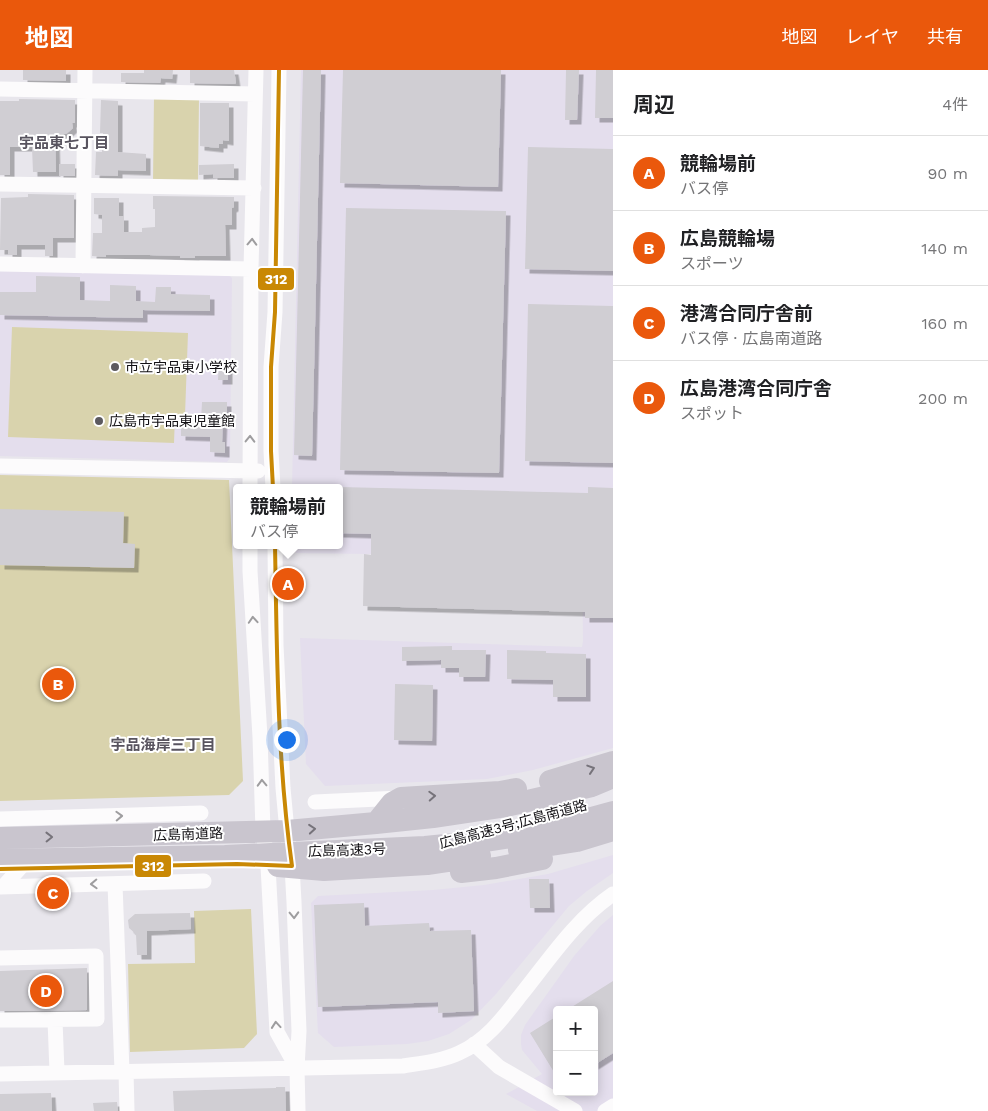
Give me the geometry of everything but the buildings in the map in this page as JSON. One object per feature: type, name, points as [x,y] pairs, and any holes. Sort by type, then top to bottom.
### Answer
[{"type":"highway","points":[[376,823],[392,804],[402,798],[500,792],[558,780],[613,762]]},
{"type":"highway","name":"広島南道路","points":[[0,838],[263,832],[376,823],[506,806],[592,786],[613,778]]},
{"type":"highway","name":"広島高速3号;広島南道路","points":[[425,847],[533,820],[613,796]]},
{"type":"highway","name":"広島高速3号;広島南道路","points":[[425,847],[486,841],[540,832],[613,812]]},
{"type":"highway","points":[[5,874],[174,865],[237,864],[292,866],[324,870],[427,864],[577,841],[613,830]]},
{"type":"highway","points":[[375,867],[399,879],[496,868],[613,843]]},
{"type":"highway","name":"広島高速3号","points":[[5,874],[225,856],[425,847]]},
{"type":"street","points":[[83,266],[85,70]]},
{"type":"street","points":[[250,484],[251,269],[256,70]]},
{"type":"street","points":[[273,484],[270,451],[271,367],[275,312],[280,70]]},
{"type":"street","points":[[0,89],[255,94]]},
{"type":"street","points":[[0,184],[254,188]]},
{"type":"street","points":[[0,264],[251,269]]},
{"type":"street","points":[[0,466],[272,471]]},
{"type":"street","points":[[250,549],[262,762],[263,832],[268,866],[276,1032],[297,1068]]},
{"type":"street","points":[[275,549],[277,654],[287,831],[292,866],[299,1031],[297,1068],[298,1111]]},
{"type":"street","points":[[315,802],[402,798]]},
{"type":"street","points":[[0,819],[201,814]]},
{"type":"street","points":[[150,815],[169,835]]},
{"type":"street","points":[[161,882],[174,865]]},
{"type":"street","points":[[5,874],[115,884],[204,881]]},
{"type":"street","points":[[115,884],[127,1111]]},
{"type":"street","points":[[0,1074],[403,1066],[437,1061],[460,1053],[484,1038],[504,1017],[581,919],[613,894]]},
{"type":"street","points":[[0,958],[96,956],[97,1019],[0,1020]]},
{"type":"street","points":[[55,1020],[57,1072]]},
{"type":"street","points":[[474,1044],[499,1067],[575,1111]]},
{"type":"street","points":[[605,1111],[613,1106]]},
{"type":"shaded area","points":[[301,70],[613,70],[613,748],[533,770],[487,779],[325,786],[306,764],[300,638],[582,647],[582,557],[296,553],[296,549],[343,549],[343,484],[292,484]]},
{"type":"shaded area","points":[[154,96],[199,97],[198,182],[153,182]]},
{"type":"shaded area","name":"市立宇品東小学校","points":[[0,270],[229,275],[232,278],[230,458],[227,462],[0,456]]},
{"type":"shaded area","points":[[12,327],[188,333],[185,415],[175,415],[174,443],[8,437]]},
{"type":"shaded area","points":[[0,475],[229,480],[243,781],[229,795],[0,801]]},
{"type":"shaded area","points":[[613,855],[613,873],[569,906],[496,994],[471,1020],[449,1034],[428,1041],[407,1044],[334,1047],[318,1033],[311,903],[318,896],[433,890],[484,885],[548,874]]},
{"type":"shaded area","points":[[251,909],[257,1034],[244,1048],[130,1052],[128,964],[195,963],[194,911]]},
{"type":"shaded area","points":[[613,915],[613,1111],[537,1111],[506,1094],[542,1074],[522,1050],[521,1035],[525,1025],[574,956],[600,926]]},
{"type":"transit line","name":"312","points":[[273,484],[271,367],[275,312],[279,70]]},
{"type":"transit line","name":"312","points":[[0,869],[237,864],[292,866],[283,786],[277,666],[275,549]]},
{"type":"place","name":"市立宇品東小学校","points":[[115,367]]},
{"type":"place","name":"広島市宇品東児童館","points":[[99,421]]},
{"type":"place","name":"競輪場前","points":[[288,584]]},
{"type":"place","name":"広島競輪場","points":[[58,684]]},
{"type":"place","name":"港湾合同庁舎前","points":[[53,893]]},
{"type":"place","name":"広島港湾合同庁舎","points":[[46,991]]},
{"type":"district","name":"宇品東七丁目","points":[[64,143]]},
{"type":"district","name":"宇品海岸三丁目","points":[[163,745]]}]
